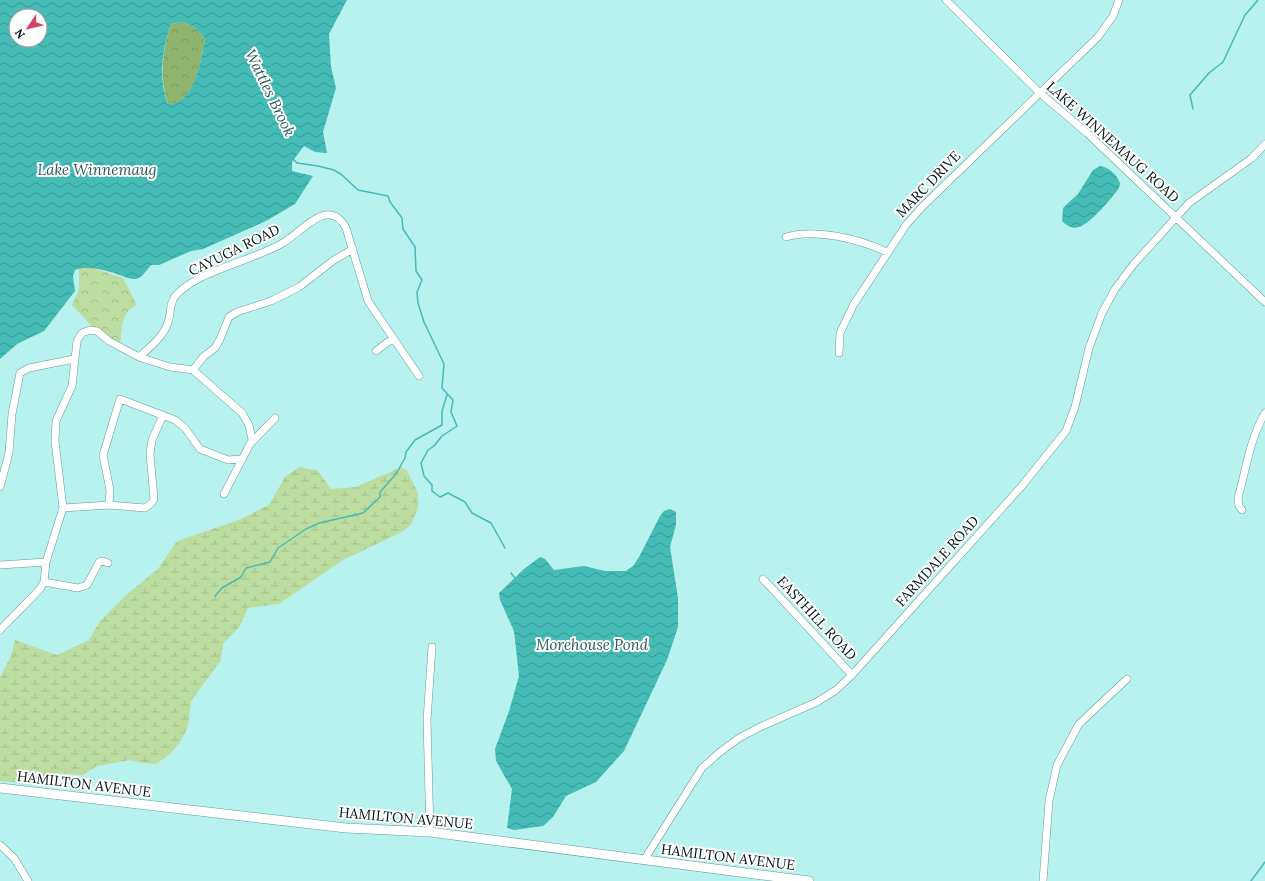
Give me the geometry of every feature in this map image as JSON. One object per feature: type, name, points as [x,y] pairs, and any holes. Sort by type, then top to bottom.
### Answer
[{"type":"street","name":"LAKE WINNEMAUG ROAD","points":[[946,0],[1040,93],[1087,133],[1265,302]]},
{"type":"street","name":"MARC DRIVE","points":[[839,353],[840,333],[854,304],[906,225],[923,206],[1098,37],[1113,16],[1119,0]]},
{"type":"street","name":"FARMDALE ROAD","points":[[644,860],[702,768],[738,738],[817,702],[836,690],[852,675],[1021,487],[1066,431],[1075,408],[1089,348],[1105,307],[1115,289],[1133,265],[1189,203],[1252,158],[1265,144]]},
{"type":"street","name":"CAYUGA ROAD","points":[[139,357],[164,333],[168,323],[172,301],[178,294],[201,278],[276,246],[321,217],[332,215],[342,220],[353,249],[368,301],[392,339],[419,376]]},
{"type":"street","points":[[786,237],[802,233],[849,239],[870,244],[887,252]]},
{"type":"street","points":[[194,370],[204,356],[218,343],[229,317],[237,312],[271,301],[299,287],[334,260],[353,249]]},
{"type":"street","points":[[0,630],[35,594],[44,582],[46,562],[63,508],[55,441],[56,421],[72,386],[77,341],[82,333],[90,330],[97,331],[109,341],[139,357],[170,367],[194,370],[242,413],[249,425],[252,440]]},
{"type":"street","points":[[376,351],[392,339]]},
{"type":"street","points":[[0,487],[9,453],[12,414],[20,373],[29,368],[74,359]]},
{"type":"street","points":[[109,505],[110,490],[102,455],[120,398],[175,420],[184,428],[200,449],[228,460],[241,459]]},
{"type":"street","points":[[1242,510],[1238,506],[1238,498],[1253,443],[1260,421],[1265,413]]},
{"type":"street","points":[[63,508],[109,505],[145,508],[151,504],[154,499],[150,454],[152,440],[163,415]]},
{"type":"street","points":[[224,494],[252,440],[275,418]]},
{"type":"street","points":[[44,582],[78,588],[87,585],[100,562],[103,561],[108,563]]},
{"type":"street","points":[[0,566],[46,562]]},
{"type":"street","name":"EASTHILL ROAD","points":[[763,579],[852,675]]},
{"type":"street","points":[[430,832],[427,720],[432,647]]},
{"type":"street","points":[[1043,881],[1049,801],[1057,765],[1079,724],[1127,679]]},
{"type":"street","name":"HAMILTON AVENUE","points":[[0,788],[346,828],[430,832],[809,881]]},
{"type":"street","points":[[0,845],[14,858],[28,881]]},
{"type":"green space","points":[[182,22],[194,27],[205,38],[204,46],[199,68],[190,89],[177,103],[168,104],[163,84],[165,44],[171,24]]},
{"type":"green space","points":[[85,265],[123,278],[137,305],[125,316],[120,345],[106,341],[72,305],[79,290],[79,269]]},
{"type":"green space","points":[[299,467],[318,471],[331,489],[356,487],[401,467],[407,471],[418,493],[418,507],[411,525],[400,533],[343,560],[279,604],[248,608],[240,626],[223,644],[221,660],[191,701],[188,726],[181,741],[170,754],[156,764],[130,760],[97,766],[82,775],[54,773],[43,782],[37,784],[0,781],[0,677],[11,656],[15,640],[57,655],[89,640],[100,621],[126,595],[158,569],[177,541],[239,520],[269,505],[285,477]]},
{"type":"water","name":"Lake Winnemaug","points":[[0,0],[347,0],[329,34],[331,67],[336,88],[323,132],[327,153],[315,152],[304,146],[292,162],[292,171],[313,176],[295,204],[266,221],[203,249],[191,251],[159,265],[151,265],[143,275],[136,279],[96,269],[85,268],[75,270],[73,276],[75,291],[44,331],[17,344],[0,359]],"holes":[[[182,22],[194,27],[205,38],[199,68],[190,89],[184,97],[177,103],[168,104],[163,84],[162,64],[165,44],[171,24]]]},
{"type":"water","points":[[1100,166],[1115,174],[1120,183],[1119,188],[1095,216],[1084,225],[1074,228],[1068,226],[1062,221],[1063,208],[1078,194],[1093,170]]},
{"type":"water","name":"Morehouse Pond","points":[[670,509],[676,512],[676,525],[670,547],[678,598],[678,627],[667,660],[624,751],[596,782],[566,796],[553,817],[543,826],[514,830],[507,828],[512,789],[496,761],[495,749],[509,711],[519,676],[514,631],[500,600],[499,593],[524,569],[540,557],[545,559],[554,570],[584,566],[605,571],[626,571],[633,566],[639,557],[660,516],[664,511]]},
{"type":"waterway","points":[[1193,109],[1190,95],[1209,73],[1223,62],[1245,15],[1258,0]]},
{"type":"waterway","name":"Wattles Brook","points":[[293,159],[297,163],[334,170],[342,175],[358,190],[388,196],[390,202],[402,218],[403,229],[415,247],[416,271],[422,280],[417,292],[418,303],[424,322],[444,364],[442,388],[453,400],[451,412],[457,426],[442,436],[434,446],[428,450],[421,463],[424,476],[432,485],[432,491],[440,497],[448,493],[465,502],[472,513],[491,523],[505,548]]},
{"type":"waterway","points":[[215,596],[222,588],[241,577],[246,568],[270,562],[278,548],[306,529],[319,523],[363,513],[380,497],[380,492],[396,474],[405,458],[406,452],[415,440],[442,425],[442,411],[447,395]]},
{"type":"waterway","name":"Wattles Brook","points":[[511,573],[515,578]]},
{"type":"waterway","points":[[1251,881],[1265,862]]}]
